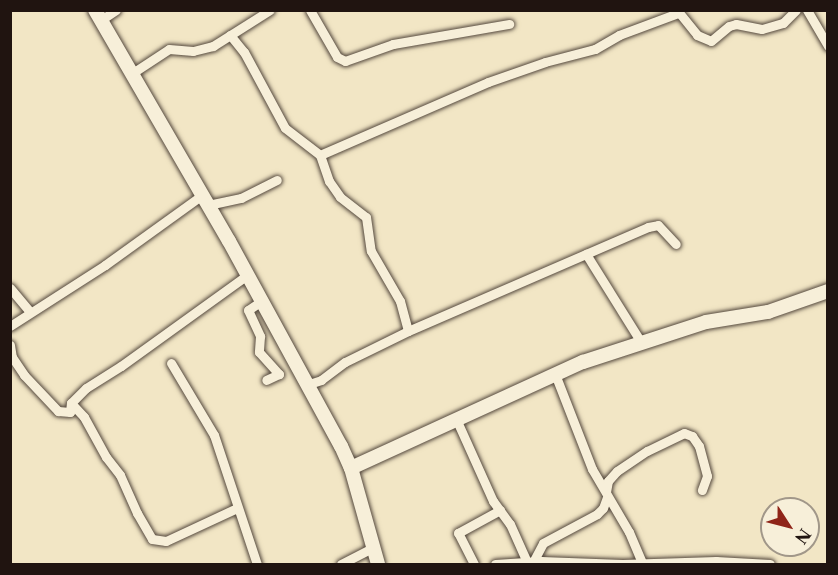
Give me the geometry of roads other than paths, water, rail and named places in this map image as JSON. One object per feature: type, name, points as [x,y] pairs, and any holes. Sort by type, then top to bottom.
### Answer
[{"type":"main road","points":[[98,15],[309,384],[351,468],[378,564]]},
{"type":"main road","points":[[351,468],[457,422],[555,374],[641,342],[706,322],[768,312],[828,291]]},
{"type":"street","points":[[98,15],[116,10]]},
{"type":"street","points":[[131,74],[169,49],[206,48],[270,10]]},
{"type":"street","points":[[310,10],[337,57],[345,61],[393,44],[509,24]]},
{"type":"street","points":[[320,155],[488,82],[545,62],[595,49],[619,35],[678,12],[701,39],[711,41],[729,26],[736,24],[762,29],[783,23],[796,10]]},
{"type":"street","points":[[807,10],[828,46]]},
{"type":"street","points":[[230,35],[244,52],[281,123],[320,155],[329,181],[340,197],[366,217],[371,251],[400,301],[408,331]]},
{"type":"street","points":[[10,326],[205,200],[241,198],[277,180]]},
{"type":"street","points":[[309,384],[321,380],[345,362],[408,331],[655,225],[662,227],[676,244]]},
{"type":"street","points":[[586,254],[641,342]]},
{"type":"street","points":[[10,345],[12,357],[24,375],[34,382],[53,407],[67,412],[70,411],[71,402],[86,388],[247,275]]},
{"type":"street","points":[[10,288],[30,312]]},
{"type":"street","points":[[263,300],[248,310],[260,336],[259,352],[265,362],[279,374],[266,380]]},
{"type":"street","points":[[171,363],[214,435],[257,564]]},
{"type":"street","points":[[555,374],[596,476],[619,514],[642,562]]},
{"type":"street","points":[[71,402],[84,417],[106,457],[120,475],[152,539],[166,541],[237,508]]},
{"type":"street","points":[[457,422],[500,510],[530,562]]},
{"type":"street","points":[[530,562],[543,543],[597,514],[603,508],[608,481],[612,475],[647,451],[679,435],[688,433],[699,446],[707,476],[702,490]]},
{"type":"street","points":[[596,476],[612,475]]},
{"type":"street","points":[[474,564],[458,533],[500,510]]},
{"type":"street","points":[[341,564],[372,548]]},
{"type":"street","points":[[495,564],[716,561],[770,564]]}]
